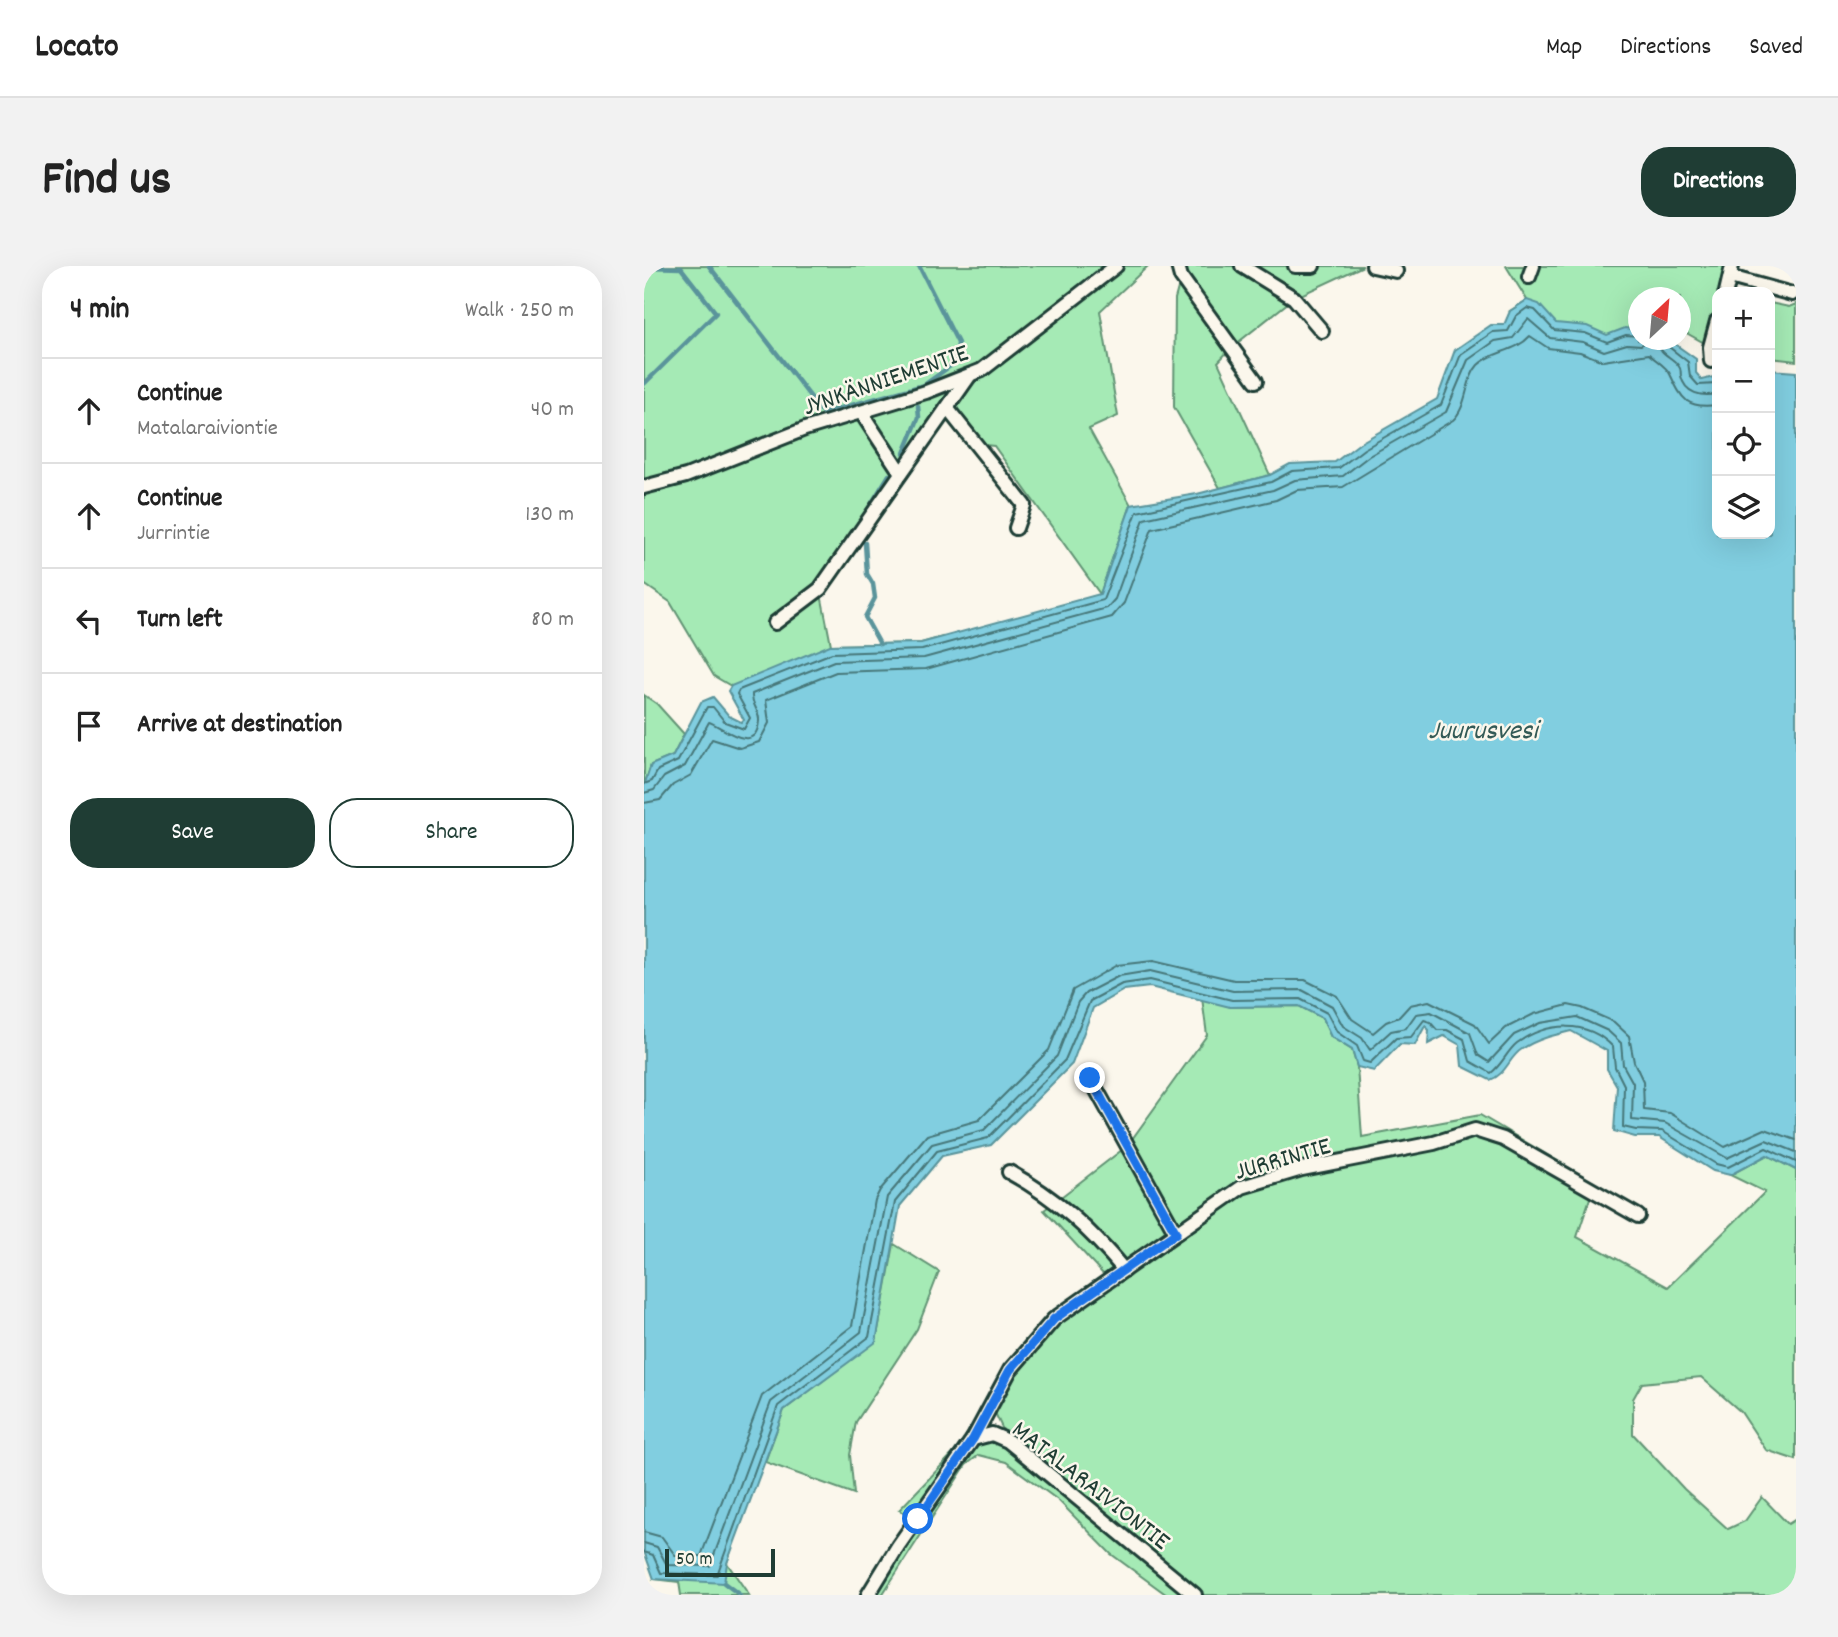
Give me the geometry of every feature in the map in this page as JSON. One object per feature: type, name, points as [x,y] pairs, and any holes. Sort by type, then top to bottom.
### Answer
[{"type":"street","name":"JYNKÄNNIEMENTIE","points":[[644,487],[687,476],[805,429],[982,370],[1116,266]]},
{"type":"street","points":[[1178,266],[1181,277],[1256,381]]},
{"type":"street","points":[[1242,266],[1294,298],[1322,331]]},
{"type":"street","points":[[1295,266],[1313,266]]},
{"type":"street","points":[[1373,266],[1396,271]]},
{"type":"street","points":[[1731,272],[1792,293]]},
{"type":"street","points":[[1711,361],[1712,340]]},
{"type":"street","points":[[775,623],[820,589],[970,375]]},
{"type":"street","points":[[947,408],[1024,505],[1016,527]]},
{"type":"street","points":[[861,412],[901,473]]},
{"type":"street","points":[[1090,1078],[1176,1233]]},
{"type":"street","name":"JURRINTIE","points":[[973,1439],[1010,1370],[1054,1319],[1242,1187],[1302,1169],[1434,1143],[1475,1129],[1503,1139],[1639,1216]]},
{"type":"street","points":[[1009,1171],[1035,1187],[1091,1230],[1125,1270]]},
{"type":"street","name":"MATALARAIVIONTIE","points":[[868,1595],[898,1545],[973,1439],[992,1434],[1008,1441],[1195,1595]]},
{"type":"green space","points":[[644,266],[1148,266],[1100,311],[1118,416],[1089,429],[1131,505],[1100,594],[994,446],[975,444],[947,408],[820,589],[831,645],[921,643],[942,637],[946,665],[731,686],[714,676],[670,602],[644,584]]},
{"type":"green space","points":[[1178,266],[1363,266],[1294,298],[1231,348],[1218,362],[1270,475],[1220,488],[1174,407],[1175,299],[1181,277]]},
{"type":"green space","points":[[1506,266],[1732,266],[1727,287],[1712,287],[1712,347],[1691,336],[1691,287],[1628,287],[1628,350],[1510,311],[1527,300]]},
{"type":"green space","points":[[1775,304],[1789,307],[1796,304],[1796,361],[1775,359]]},
{"type":"green space","points":[[644,695],[657,704],[684,734],[673,756],[651,765],[644,786]]},
{"type":"green space","points":[[1202,998],[1231,1007],[1299,1006],[1322,1018],[1331,1037],[1352,1050],[1357,1067],[1362,1137],[1480,1115],[1595,1183],[1577,1237],[1668,1287],[1765,1192],[1730,1175],[1767,1155],[1796,1170],[1796,1460],[1766,1450],[1741,1412],[1701,1377],[1642,1383],[1633,1399],[1633,1434],[1684,1489],[1728,1529],[1745,1521],[1762,1497],[1788,1524],[1796,1519],[1796,1595],[1167,1595],[1111,1554],[1059,1501],[1006,1462],[979,1455],[966,1465],[882,1595],[868,1595],[917,1519],[899,1510],[961,1445],[973,1439],[1008,1441],[996,1415],[994,1400],[1054,1319],[1106,1283],[1104,1275],[1044,1210],[1127,1146],[1207,1035]]},
{"type":"green space","points":[[894,1244],[939,1272],[917,1329],[856,1422],[850,1455],[854,1494],[765,1462],[784,1410],[876,1341]]},
{"type":"green space","points":[[734,1542],[727,1563],[749,1595],[681,1595],[679,1582],[654,1579],[673,1562]]},
{"type":"water","name":"Juurusvesi","points":[[1527,300],[1539,304],[1556,323],[1587,326],[1607,335],[1628,328],[1628,350],[1683,350],[1696,359],[1696,373],[1702,380],[1712,377],[1712,539],[1775,539],[1775,370],[1796,372],[1796,1170],[1767,1155],[1730,1175],[1713,1171],[1659,1137],[1635,1137],[1614,1131],[1617,1086],[1607,1069],[1607,1051],[1571,1031],[1546,1038],[1518,1052],[1500,1074],[1490,1080],[1462,1066],[1460,1045],[1444,1036],[1428,1044],[1429,1030],[1425,1026],[1415,1045],[1400,1044],[1374,1071],[1357,1067],[1352,1050],[1331,1037],[1322,1018],[1299,1006],[1230,1007],[1150,987],[1124,990],[1093,1008],[1072,1064],[991,1145],[942,1156],[900,1206],[876,1342],[784,1410],[727,1563],[724,1583],[654,1579],[644,1551],[644,786],[651,765],[673,756],[701,702],[713,697],[729,716],[741,722],[744,720],[728,691],[731,686],[830,645],[921,643],[1100,594],[1131,505],[1197,494],[1270,475],[1290,464],[1335,462],[1360,443],[1437,399],[1455,350],[1491,325],[1504,325],[1510,311]]},
{"type":"waterway","points":[[709,266],[823,413],[924,385],[956,362],[958,343],[919,266]]},
{"type":"waterway","points":[[644,267],[681,268],[716,313],[644,384]]},
{"type":"waterway","points":[[904,453],[919,417],[918,406]]},
{"type":"waterway","points":[[862,519],[889,475]]},
{"type":"waterway","points":[[865,543],[867,574],[873,584],[875,598],[865,617],[880,644]]},
{"type":"waterway","points":[[724,1583],[740,1595]]},
{"type":"route","points":[[918,1519],[973,1439],[1010,1370],[1054,1319],[1176,1233],[1090,1078]]}]
